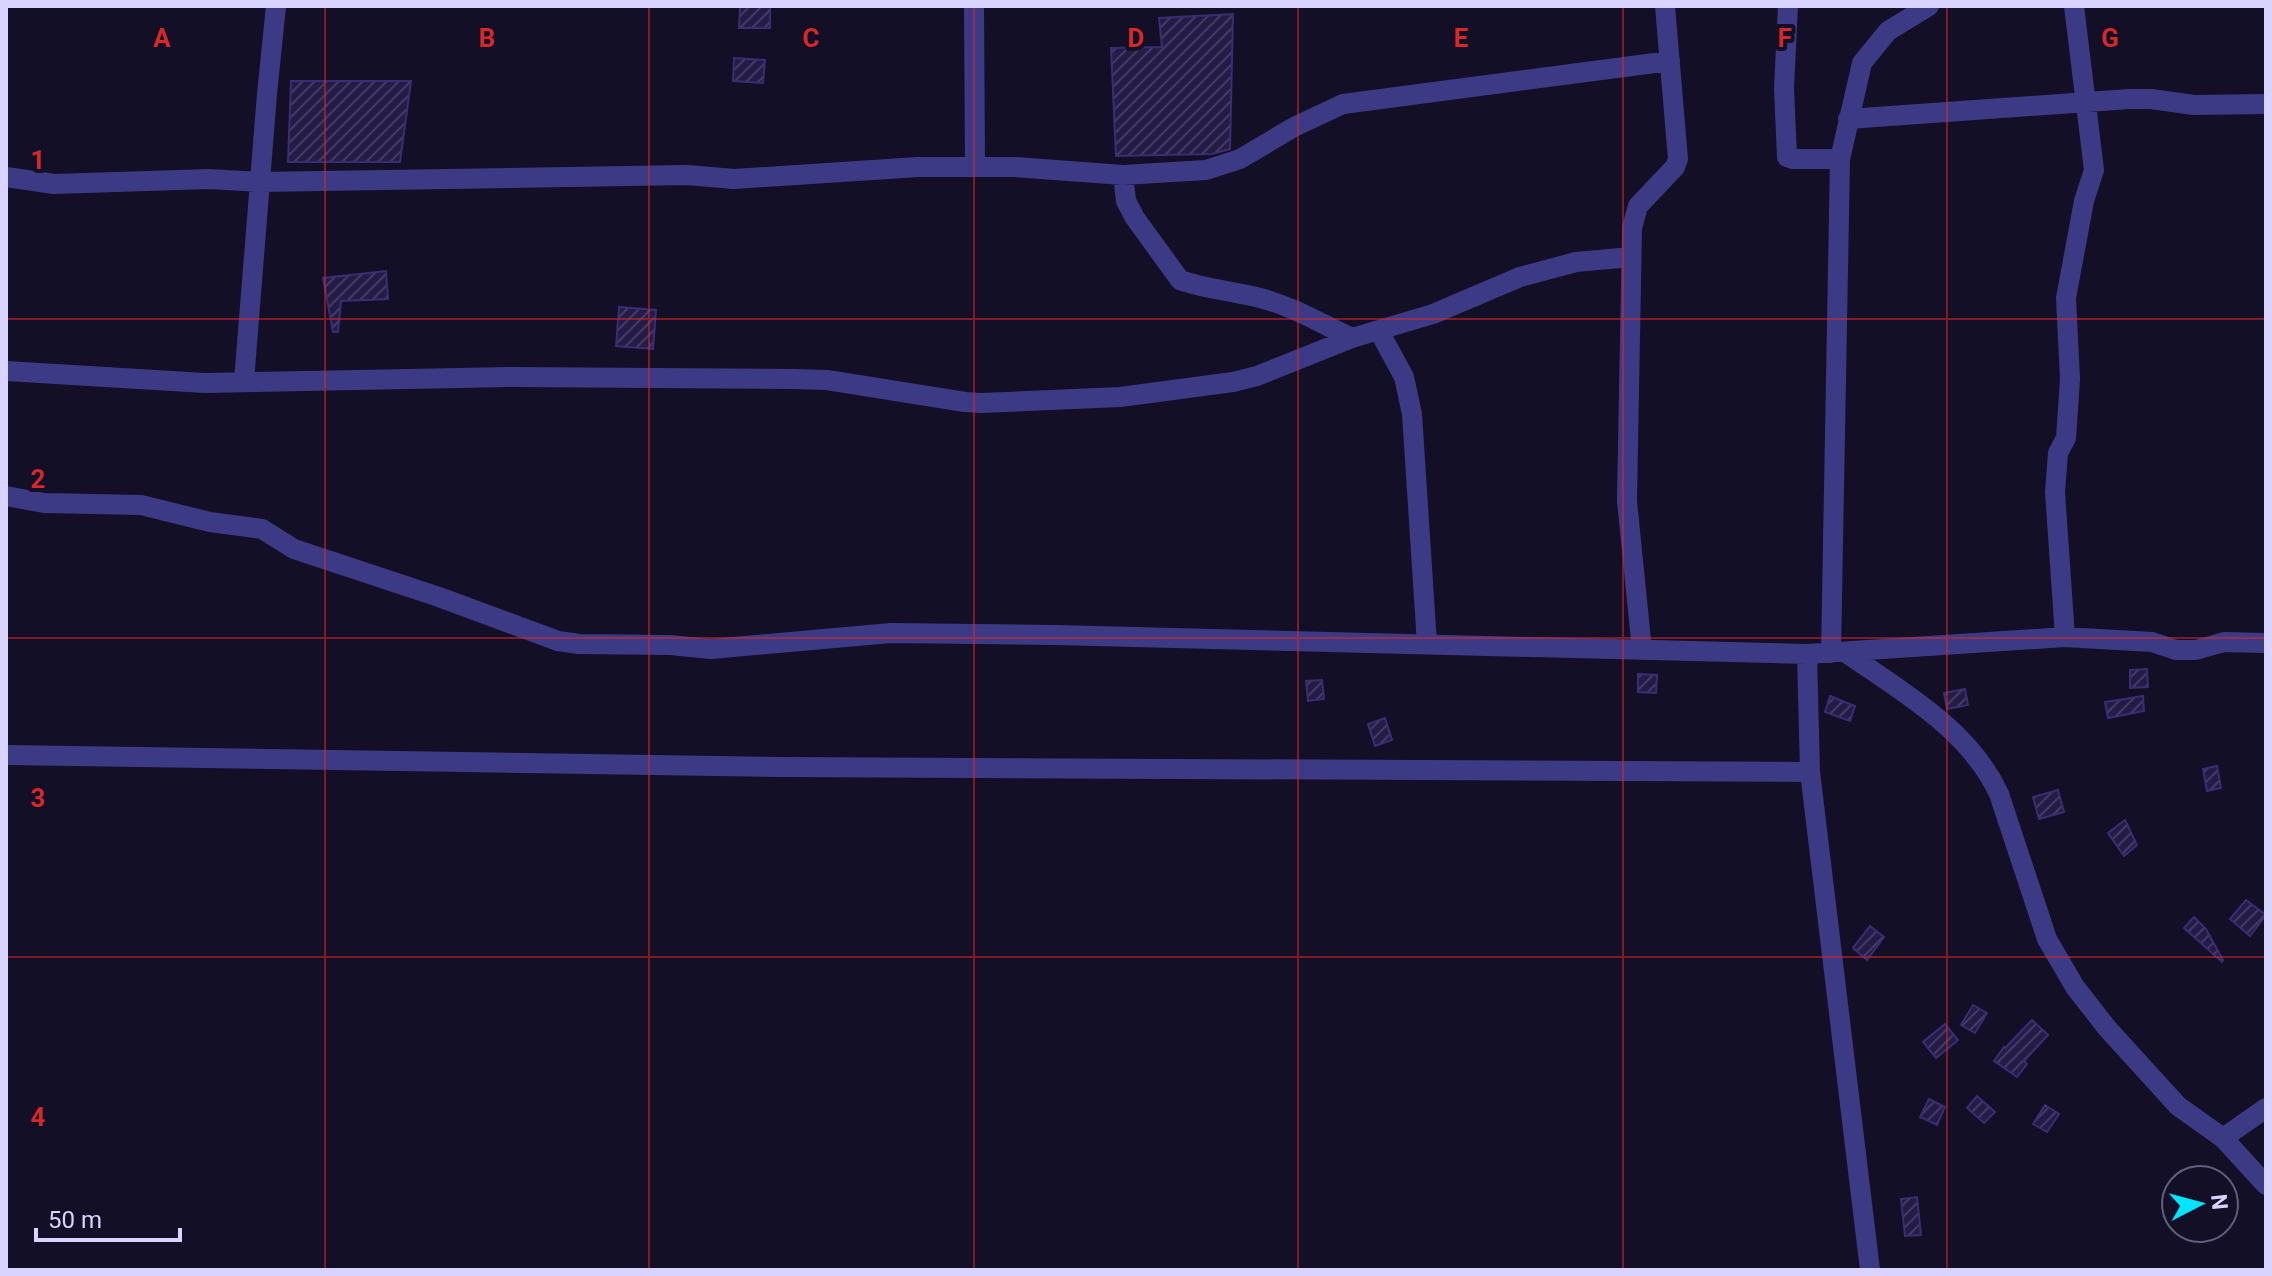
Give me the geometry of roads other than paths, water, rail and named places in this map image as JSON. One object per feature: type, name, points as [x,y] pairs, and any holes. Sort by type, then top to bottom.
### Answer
[{"type":"street","points":[[244,381],[276,6]]},
{"type":"street","points":[[974,6],[975,167]]},
{"type":"street","points":[[1642,650],[1627,501],[1632,228],[1638,206],[1675,167],[1678,159],[1665,6]]},
{"type":"street","points":[[1788,6],[1784,88],[1787,157],[1840,159]]},
{"type":"street","points":[[1838,652],[1840,159],[1862,63],[1888,31],[1929,6]]},
{"type":"street","points":[[2065,637],[2055,492],[2058,453],[2066,438],[2070,379],[2066,298],[2084,201],[2094,170],[2074,6]]},
{"type":"street","points":[[6,177],[54,184],[209,179],[259,182],[687,175],[734,179],[918,167],[1123,175],[1206,170],[1240,159],[1294,127],[1343,104],[1670,61]]},
{"type":"street","points":[[1848,119],[2151,99],[2194,105],[2266,104]]},
{"type":"street","points":[[1123,175],[1126,201],[1135,218],[1180,280],[1262,298],[1352,338]]},
{"type":"street","points":[[6,371],[205,383],[511,377],[794,379],[827,380],[981,403],[1120,397],[1257,376],[1352,338],[1433,314],[1520,277],[1576,262],[1631,257]]},
{"type":"street","points":[[1379,331],[1404,377],[1412,414],[1427,644]]},
{"type":"street","points":[[6,496],[44,503],[141,505],[210,522],[262,529],[294,549],[558,641],[579,644],[670,645],[711,649],[891,633],[1807,654],[2065,637],[2152,642],[2176,650],[2196,650],[2224,642],[2266,643]]},
{"type":"street","points":[[1838,652],[1944,722],[1989,773],[1999,794],[2047,939],[2075,987],[2107,1028],[2178,1106],[2223,1138],[2266,1185]]},
{"type":"street","points":[[1807,654],[1810,772],[1870,1270]]},
{"type":"street","points":[[6,755],[784,767],[1810,772]]},
{"type":"street","points":[[2223,1138],[2266,1108]]}]
